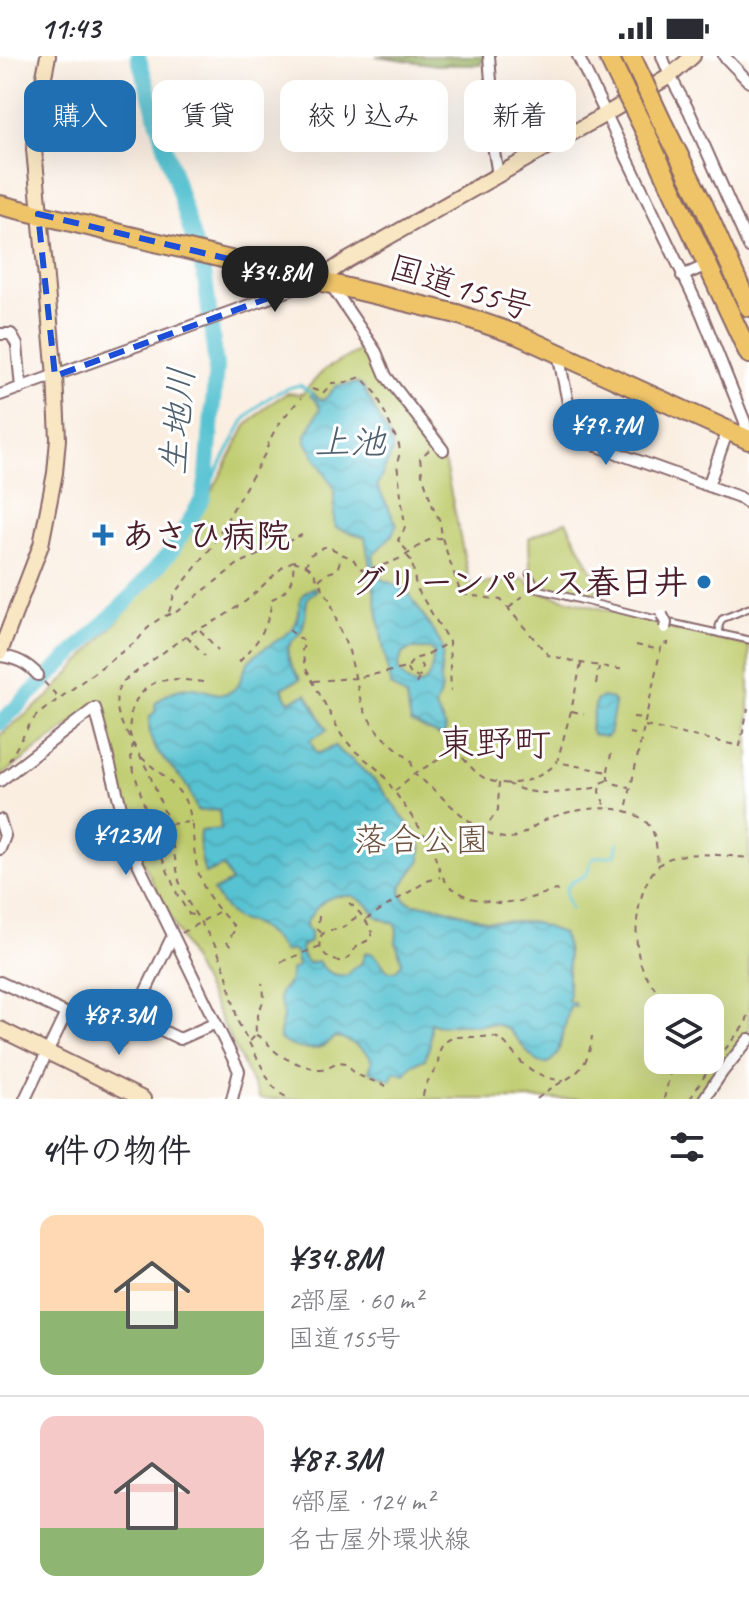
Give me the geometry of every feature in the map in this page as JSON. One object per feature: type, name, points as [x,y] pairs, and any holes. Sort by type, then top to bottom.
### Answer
[{"type":"highway","points":[[608,56],[749,354]]},
{"type":"highway","points":[[631,56],[749,307]]},
{"type":"highway","name":"国道155号","points":[[0,205],[457,314],[518,335],[748,439]]},
{"type":"main road","points":[[0,654],[41,545],[55,473],[58,439],[34,149],[48,56]]},
{"type":"main road","points":[[324,282],[346,261],[606,114],[670,76],[693,56]]},
{"type":"main road","points":[[0,1029],[143,1099]]},
{"type":"street","points":[[489,56],[491,81],[488,116],[498,175]]},
{"type":"street","points":[[578,56],[701,312],[745,422],[748,439]]},
{"type":"street","points":[[662,56],[749,247],[738,253]]},
{"type":"street","points":[[724,56],[749,82]]},
{"type":"street","points":[[682,276],[698,269]]},
{"type":"street","points":[[0,395],[324,282],[376,352],[386,376],[443,450]]},
{"type":"street","points":[[0,334],[11,334],[17,345],[21,388]]},
{"type":"street","points":[[558,353],[575,438],[739,497],[749,504]]},
{"type":"street","points":[[708,486],[728,430]]},
{"type":"street","points":[[662,615],[669,626]]},
{"type":"street","points":[[0,654],[24,662],[38,675]]},
{"type":"street","points":[[0,781],[95,708],[133,853],[239,1071],[232,1099]]},
{"type":"street","points":[[0,820],[5,836],[0,849]]},
{"type":"street","points":[[0,982],[122,1040],[174,936]]},
{"type":"street","points":[[25,1099],[66,1013]]},
{"type":"street","points":[[134,1017],[180,1039],[216,1023]]},
{"type":"street","points":[[704,1099],[749,1039]]},
{"type":"lane","points":[[529,574],[537,589],[669,626],[749,640]]},
{"type":"lane","points":[[720,634],[722,619],[749,608]]},
{"type":"path","points":[[312,389],[323,393],[332,383],[361,377],[376,393],[399,445],[397,464],[405,526],[398,540],[412,561],[416,587],[449,642],[451,691]]},
{"type":"path","points":[[169,613],[174,595],[210,549],[266,452],[278,424],[301,398]]},
{"type":"path","points":[[429,450],[420,458],[422,474],[440,521],[442,538],[461,594],[501,600],[548,655],[625,670]]},
{"type":"path","points":[[7,765],[37,715],[138,640],[145,630],[169,613],[175,613],[238,564],[302,535]]},
{"type":"path","points":[[306,565],[310,555],[329,547],[354,560],[363,570],[379,568],[408,554],[429,539],[442,538]]},
{"type":"path","points":[[319,581],[325,574],[337,570],[342,555]]},
{"type":"path","points":[[239,662],[263,635],[272,599],[287,588],[294,574],[293,561]]},
{"type":"path","points":[[290,1099],[271,1084],[238,1022],[226,972],[216,947],[188,902],[179,881],[169,824],[140,756],[122,725],[115,701],[121,683],[187,635],[246,601],[293,561],[312,570],[331,602],[367,716],[379,733],[411,761],[414,774],[483,831],[509,839],[569,811],[612,809]]},
{"type":"path","points":[[508,608],[535,586]]},
{"type":"path","points":[[627,805],[662,643],[668,644],[669,626]]},
{"type":"path","points":[[199,630],[218,650]]},
{"type":"path","points":[[289,630],[305,642],[302,655],[305,667],[342,736],[381,772],[430,843],[449,886],[483,902],[521,901],[556,890],[561,894]]},
{"type":"path","points":[[187,635],[205,656]]},
{"type":"path","points":[[313,682],[407,668],[414,659],[449,642]]},
{"type":"path","points":[[636,645],[661,650]]},
{"type":"path","points":[[394,792],[414,774],[455,750],[491,782],[530,780],[551,769],[557,762],[585,655]]},
{"type":"path","points":[[416,684],[422,669],[418,659]]},
{"type":"path","points":[[604,667],[606,659]]},
{"type":"path","points":[[596,684],[599,666]]},
{"type":"path","points":[[407,668],[410,675],[419,676]]},
{"type":"path","points":[[38,675],[60,698]]},
{"type":"path","points":[[198,917],[189,914],[178,896],[157,846],[132,765],[133,743],[129,731],[131,712],[147,687],[158,681],[177,679],[203,682]]},
{"type":"path","points":[[644,726],[740,746],[748,708]]},
{"type":"path","points":[[571,711],[584,714]]},
{"type":"path","points":[[633,717],[643,718]]},
{"type":"path","points":[[629,733],[639,735]]},
{"type":"path","points":[[608,779],[611,754]]},
{"type":"path","points":[[140,756],[183,795],[190,809],[201,880],[219,912],[236,928],[227,942],[231,947]]},
{"type":"path","points":[[557,762],[608,772]]},
{"type":"path","points":[[608,779],[631,787]]},
{"type":"path","points":[[608,779],[599,787],[605,805],[638,817],[651,827],[658,866]]},
{"type":"path","points":[[483,831],[498,810],[499,782]]},
{"type":"path","points":[[506,783],[517,790],[529,792],[599,787]]},
{"type":"path","points":[[169,824],[191,822]]},
{"type":"path","points":[[151,826],[173,848]]},
{"type":"path","points":[[659,994],[648,981],[636,948],[643,889],[658,866],[674,857],[691,855],[749,858]]},
{"type":"path","points":[[365,920],[427,881],[442,876]]},
{"type":"path","points":[[349,903],[372,930],[371,939],[356,947],[344,960],[336,961],[325,955],[320,946],[320,937],[326,931],[343,928],[353,918],[360,916]]},
{"type":"path","points":[[174,936],[219,912]]},
{"type":"path","points":[[319,916],[318,929],[322,935]]},
{"type":"path","points":[[281,962],[320,946]]},
{"type":"path","points":[[250,1041],[256,1035],[257,1018],[263,1005],[265,995],[262,983]]},
{"type":"path","points":[[690,1099],[746,1023],[749,1011]]},
{"type":"path","points":[[256,1035],[264,1038],[284,1058],[319,1069],[338,1062],[347,1063],[355,1074],[386,1086]]},
{"type":"path","points":[[423,1096],[425,1082],[437,1067],[445,1042],[461,1036],[499,1038],[527,1069],[564,1081]]},
{"type":"path","points":[[537,1099],[579,1071],[587,1061],[592,1036]]},
{"type":"path","points":[[664,1099],[670,1074]]},
{"type":"highlighted area","points":[[38,214],[318,280],[55,376]]},
{"type":"green space","points":[[376,56],[486,56],[480,65],[437,65]]},
{"type":"green space","name":"落合公園","points":[[367,346],[383,380],[437,449],[445,465],[470,585],[525,579],[536,591],[749,646],[749,1033],[724,1063],[724,994],[644,994],[644,1074],[716,1074],[699,1099],[260,1099],[140,856],[98,704],[0,777],[0,735],[48,697],[162,572],[197,520],[246,426],[268,405],[287,393],[302,394],[324,370]]},
{"type":"green space","points":[[566,521],[601,588],[589,597],[539,584],[530,565],[529,538]]},
{"type":"water","name":"上池","points":[[357,383],[363,387],[392,443],[392,453],[377,486],[397,524],[392,535],[373,555],[377,577],[407,590],[440,642],[443,650],[442,689],[435,707],[446,728],[441,736],[411,723],[406,697],[390,685],[365,537],[336,528],[334,488],[306,442],[306,435],[320,409],[310,395],[312,392],[324,400],[336,386]],"holes":[[[410,649],[430,649],[434,652],[428,678],[424,683],[415,685],[398,668],[402,654]]]},
{"type":"water","points":[[315,587],[317,590],[308,597],[303,626],[288,652],[300,679],[282,688],[289,702],[307,694],[327,730],[310,740],[317,754],[335,746],[352,760],[378,784],[421,841],[421,860],[402,885],[405,900],[487,921],[533,922],[562,933],[568,958],[568,1002],[576,1007],[570,1006],[558,1053],[551,1061],[537,1061],[512,1033],[495,1024],[440,1026],[431,1023],[430,1044],[425,1059],[413,1064],[405,1074],[395,1071],[390,1080],[369,1071],[370,1057],[344,1039],[336,1037],[325,1045],[308,1049],[280,1039],[283,1013],[279,996],[289,982],[291,970],[298,966],[295,952],[289,950],[284,953],[265,932],[235,918],[213,891],[231,882],[223,866],[205,874],[199,837],[200,831],[221,829],[219,810],[197,811],[184,782],[158,753],[149,728],[155,704],[176,690],[193,688],[222,694],[234,689],[253,656],[293,628],[303,595]],"holes":[[[353,896],[367,904],[377,917],[395,924],[396,943],[402,962],[396,970],[387,970],[376,956],[366,952],[361,964],[348,975],[331,973],[318,961],[308,963],[303,957],[302,946],[310,942],[306,922],[315,910],[330,898]]]},
{"type":"water","points":[[602,697],[612,699],[615,705],[606,737],[593,735],[590,730],[596,701]]},
{"type":"waterway","name":"生地川","points":[[0,723],[125,603],[173,549],[203,498],[216,367],[205,278],[138,56]]},
{"type":"waterway","points":[[203,498],[243,422],[255,409],[268,398],[291,387],[300,385],[311,393]]},
{"type":"waterway","points":[[570,909],[566,895],[568,886],[586,875],[595,858],[615,855],[618,843]]},
{"type":"tunnel","points":[[704,267],[738,253]]},
{"type":"place","name":"あさひ病院","points":[[103,535]]},
{"type":"place","name":"グリーンパレス春日井","points":[[704,582]]},
{"type":"district","name":"東野町","points":[[494,743]]}]
